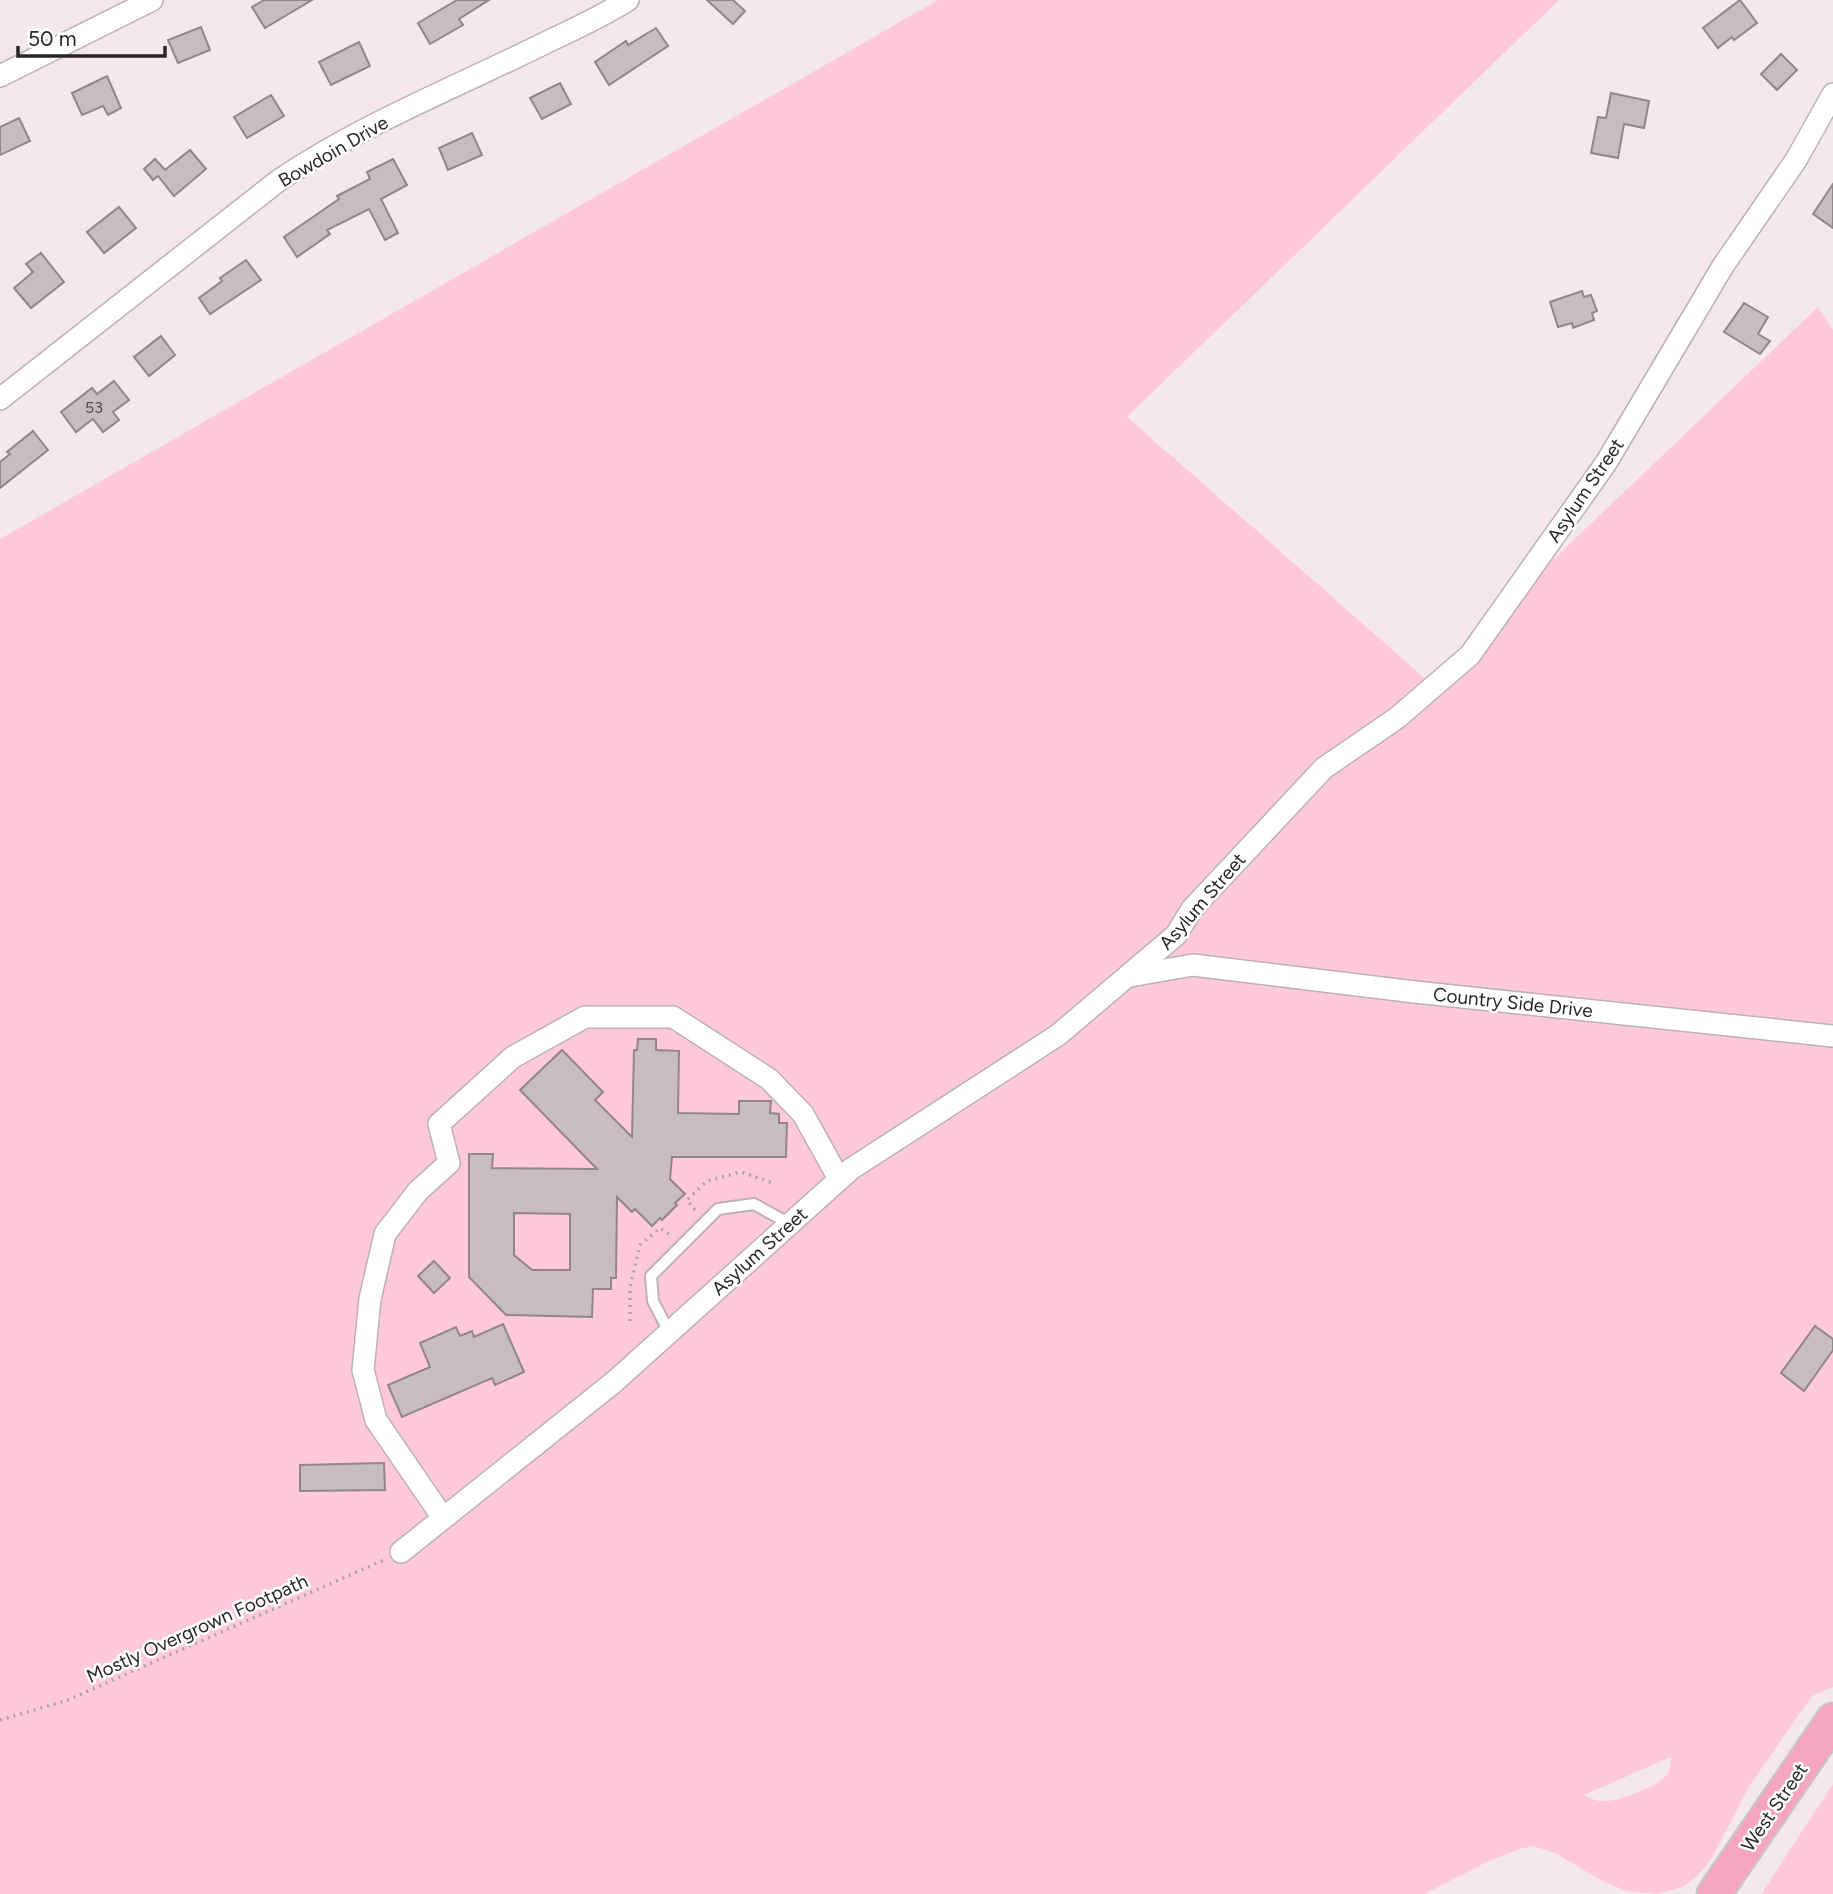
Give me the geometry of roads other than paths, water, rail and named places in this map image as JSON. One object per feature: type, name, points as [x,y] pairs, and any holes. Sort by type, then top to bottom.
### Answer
[{"type":"main road","name":"West Street","points":[[1714,1894],[1833,1720]]},
{"type":"street","points":[[0,76],[152,0]]},
{"type":"street","name":"Bowdoin Drive","points":[[0,399],[304,163],[628,0]]},
{"type":"street","name":"Asylum Street","points":[[401,1552],[614,1382],[851,1169],[1058,1035],[1129,976],[1176,935],[1200,900],[1324,768],[1397,718],[1470,654],[1606,463],[1723,266],[1796,160],[1833,94]]},
{"type":"street","points":[[1176,935],[1182,957],[1193,965]]},
{"type":"street","name":"Country Side Drive","points":[[1129,976],[1193,965],[1415,992],[1833,1035]]},
{"type":"street","points":[[443,1518],[376,1420],[363,1370],[370,1299],[385,1234],[418,1191],[449,1164],[439,1124],[513,1057],[585,1017],[673,1017],[769,1079],[803,1114],[839,1179]]},
{"type":"lane","points":[[669,1332],[653,1301],[651,1276],[718,1209],[754,1204],[790,1224]]}]
